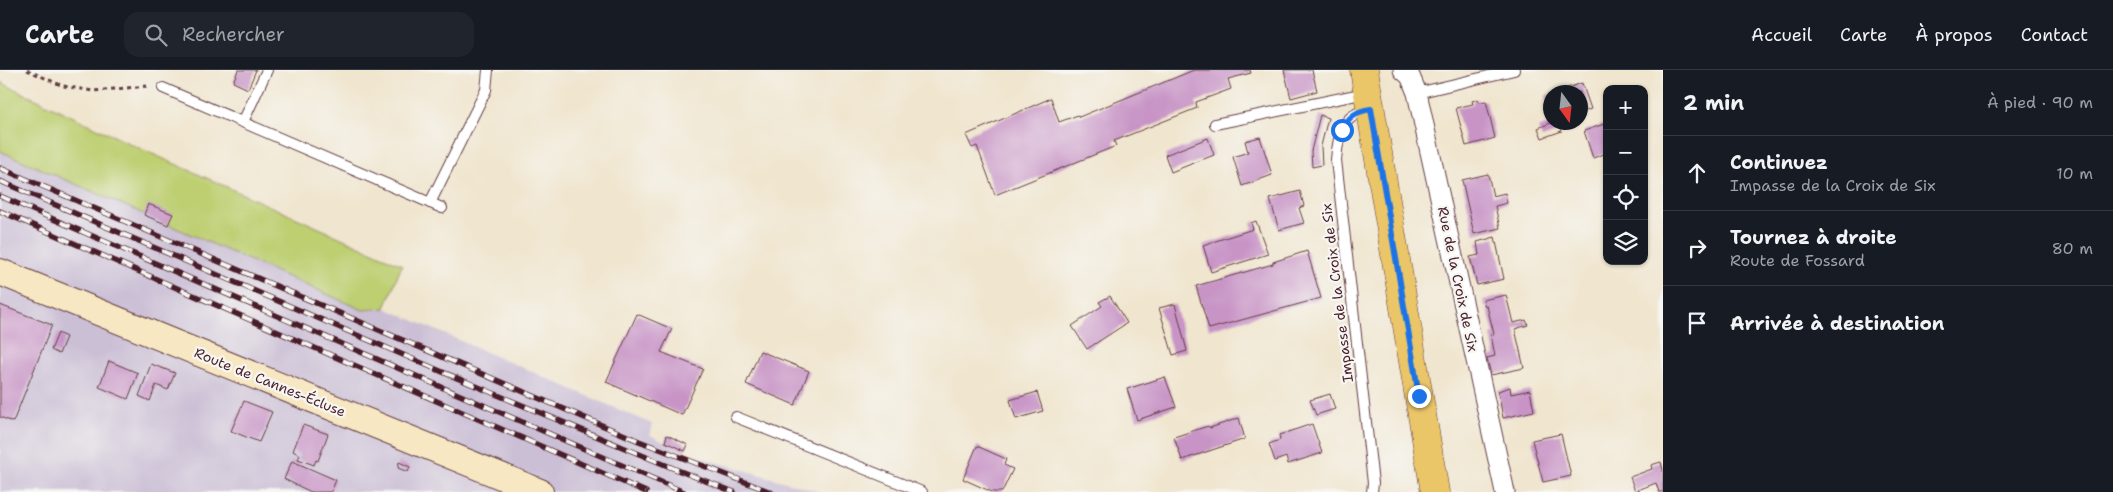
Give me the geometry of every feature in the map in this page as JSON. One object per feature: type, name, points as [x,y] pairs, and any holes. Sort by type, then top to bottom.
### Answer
[{"type":"main road","points":[[1368,90],[1435,492]]},
{"type":"street","name":"Rue de la Croix de Six","points":[[1403,70],[1410,76],[1417,93],[1504,492]]},
{"type":"street","name":"Route de Cannes-Écluse","points":[[0,272],[540,492]]},
{"type":"lane","points":[[243,122],[267,70]]},
{"type":"lane","points":[[430,203],[486,90],[488,70]]},
{"type":"lane","points":[[1417,93],[1514,70]]},
{"type":"lane","points":[[163,88],[442,208]]},
{"type":"lane","points":[[1215,124],[1368,90]]},
{"type":"lane","name":"Impasse de la Croix de Six","points":[[1368,90],[1358,111],[1346,121],[1337,140],[1336,160],[1373,483],[1372,492]]},
{"type":"lane","points":[[736,417],[922,492]]},
{"type":"path","points":[[27,70],[64,86],[93,91],[149,86],[163,88]]},
{"type":"shaded area","points":[[0,151],[363,310],[385,308],[652,424],[650,435],[686,453],[820,492],[0,492]]},
{"type":"green space","points":[[0,82],[137,147],[402,265],[385,308],[363,310],[0,151]]},
{"type":"building","points":[[238,70],[256,70],[248,89],[233,82]]},
{"type":"building","points":[[1194,70],[1250,70],[1251,73],[1228,79],[1231,89],[1196,102],[1197,108],[1114,141],[1116,146],[995,195],[977,146],[972,148],[966,135],[1051,98],[1059,122],[1078,115],[1079,117]]},
{"type":"building","points":[[1284,70],[1312,70],[1317,91],[1291,98]]},
{"type":"building","points":[[1478,99],[1479,102],[1486,101],[1495,138],[1466,146],[1456,108],[1473,104],[1472,101]]},
{"type":"building","points":[[1320,115],[1328,118],[1321,146],[1322,165],[1312,167],[1311,151]]},
{"type":"building","points":[[1603,124],[1603,154],[1593,158],[1584,131]]},
{"type":"building","points":[[1543,126],[1543,130],[1562,131],[1542,138],[1538,128]]},
{"type":"building","points":[[1260,137],[1272,175],[1242,186],[1233,157],[1248,152],[1245,141]]},
{"type":"building","points":[[1208,138],[1214,155],[1171,172],[1165,155]]},
{"type":"building","points":[[1488,174],[1493,196],[1505,193],[1507,203],[1495,206],[1500,228],[1474,234],[1462,180]]},
{"type":"building","points":[[1300,191],[1304,206],[1299,208],[1304,223],[1279,230],[1270,199]]},
{"type":"building","points":[[148,204],[173,214],[168,225],[144,215]]},
{"type":"building","points":[[1256,221],[1268,254],[1211,272],[1203,245],[1253,229],[1251,223]]},
{"type":"building","points":[[1495,237],[1504,279],[1477,285],[1470,257],[1479,255],[1477,242]]},
{"type":"building","points":[[1307,251],[1321,298],[1209,329],[1196,286],[1273,264],[1273,262]]},
{"type":"building","points":[[1506,295],[1513,323],[1526,320],[1528,325],[1515,329],[1524,368],[1491,375],[1487,358],[1495,356],[1491,335],[1494,334],[1487,306],[1485,307],[1483,300]]},
{"type":"building","points":[[1110,296],[1127,323],[1087,349],[1072,326],[1102,306],[1099,302]]},
{"type":"building","points":[[1175,304],[1187,351],[1173,355],[1159,308]]},
{"type":"building","points":[[0,305],[52,325],[13,422],[0,417]]},
{"type":"building","points":[[637,314],[672,329],[661,352],[703,369],[682,415],[606,382]]},
{"type":"building","points":[[58,333],[66,337],[59,354],[51,350]]},
{"type":"building","points":[[760,351],[809,371],[795,405],[746,384]]},
{"type":"building","points":[[109,361],[138,373],[128,399],[99,387]]},
{"type":"building","points":[[151,364],[175,373],[168,390],[156,385],[150,401],[139,396]]},
{"type":"building","points":[[1165,377],[1176,407],[1137,420],[1127,389]]},
{"type":"building","points":[[1510,387],[1511,394],[1530,390],[1534,411],[1503,418],[1498,391]]},
{"type":"building","points":[[1037,392],[1043,411],[1016,419],[1010,400]]},
{"type":"building","points":[[1330,394],[1335,409],[1316,415],[1310,400]]},
{"type":"building","points":[[244,401],[272,412],[259,442],[231,431]]},
{"type":"building","points":[[1239,418],[1245,439],[1182,460],[1174,437]]},
{"type":"building","points":[[1312,424],[1322,453],[1288,464],[1286,457],[1275,461],[1269,444],[1280,440],[1279,435]]},
{"type":"building","points":[[303,425],[328,434],[318,461],[316,460],[314,465],[298,459],[300,455],[293,451]]},
{"type":"building","points":[[1561,434],[1571,476],[1543,482],[1532,440]]},
{"type":"building","points":[[667,435],[688,445],[685,451],[665,442]]},
{"type":"building","points":[[977,446],[1006,459],[1004,465],[1013,469],[1002,492],[992,492],[963,479]]},
{"type":"building","points":[[292,461],[336,480],[331,492],[311,492],[284,479]]},
{"type":"building","points":[[399,462],[410,467],[408,472],[398,468]]},
{"type":"building","points":[[1661,462],[1663,492],[1659,492],[1656,483],[1635,491],[1630,477],[1652,469],[1651,465]]},
{"type":"railway","points":[[0,168],[639,441],[771,492]]},
{"type":"railway","points":[[0,181],[445,373],[734,492]]},
{"type":"railway","points":[[0,196],[684,492]]},
{"type":"railway","points":[[0,211],[646,492]]},
{"type":"route","points":[[1342,130],[1346,121],[1358,111],[1371,109],[1419,396]]}]
